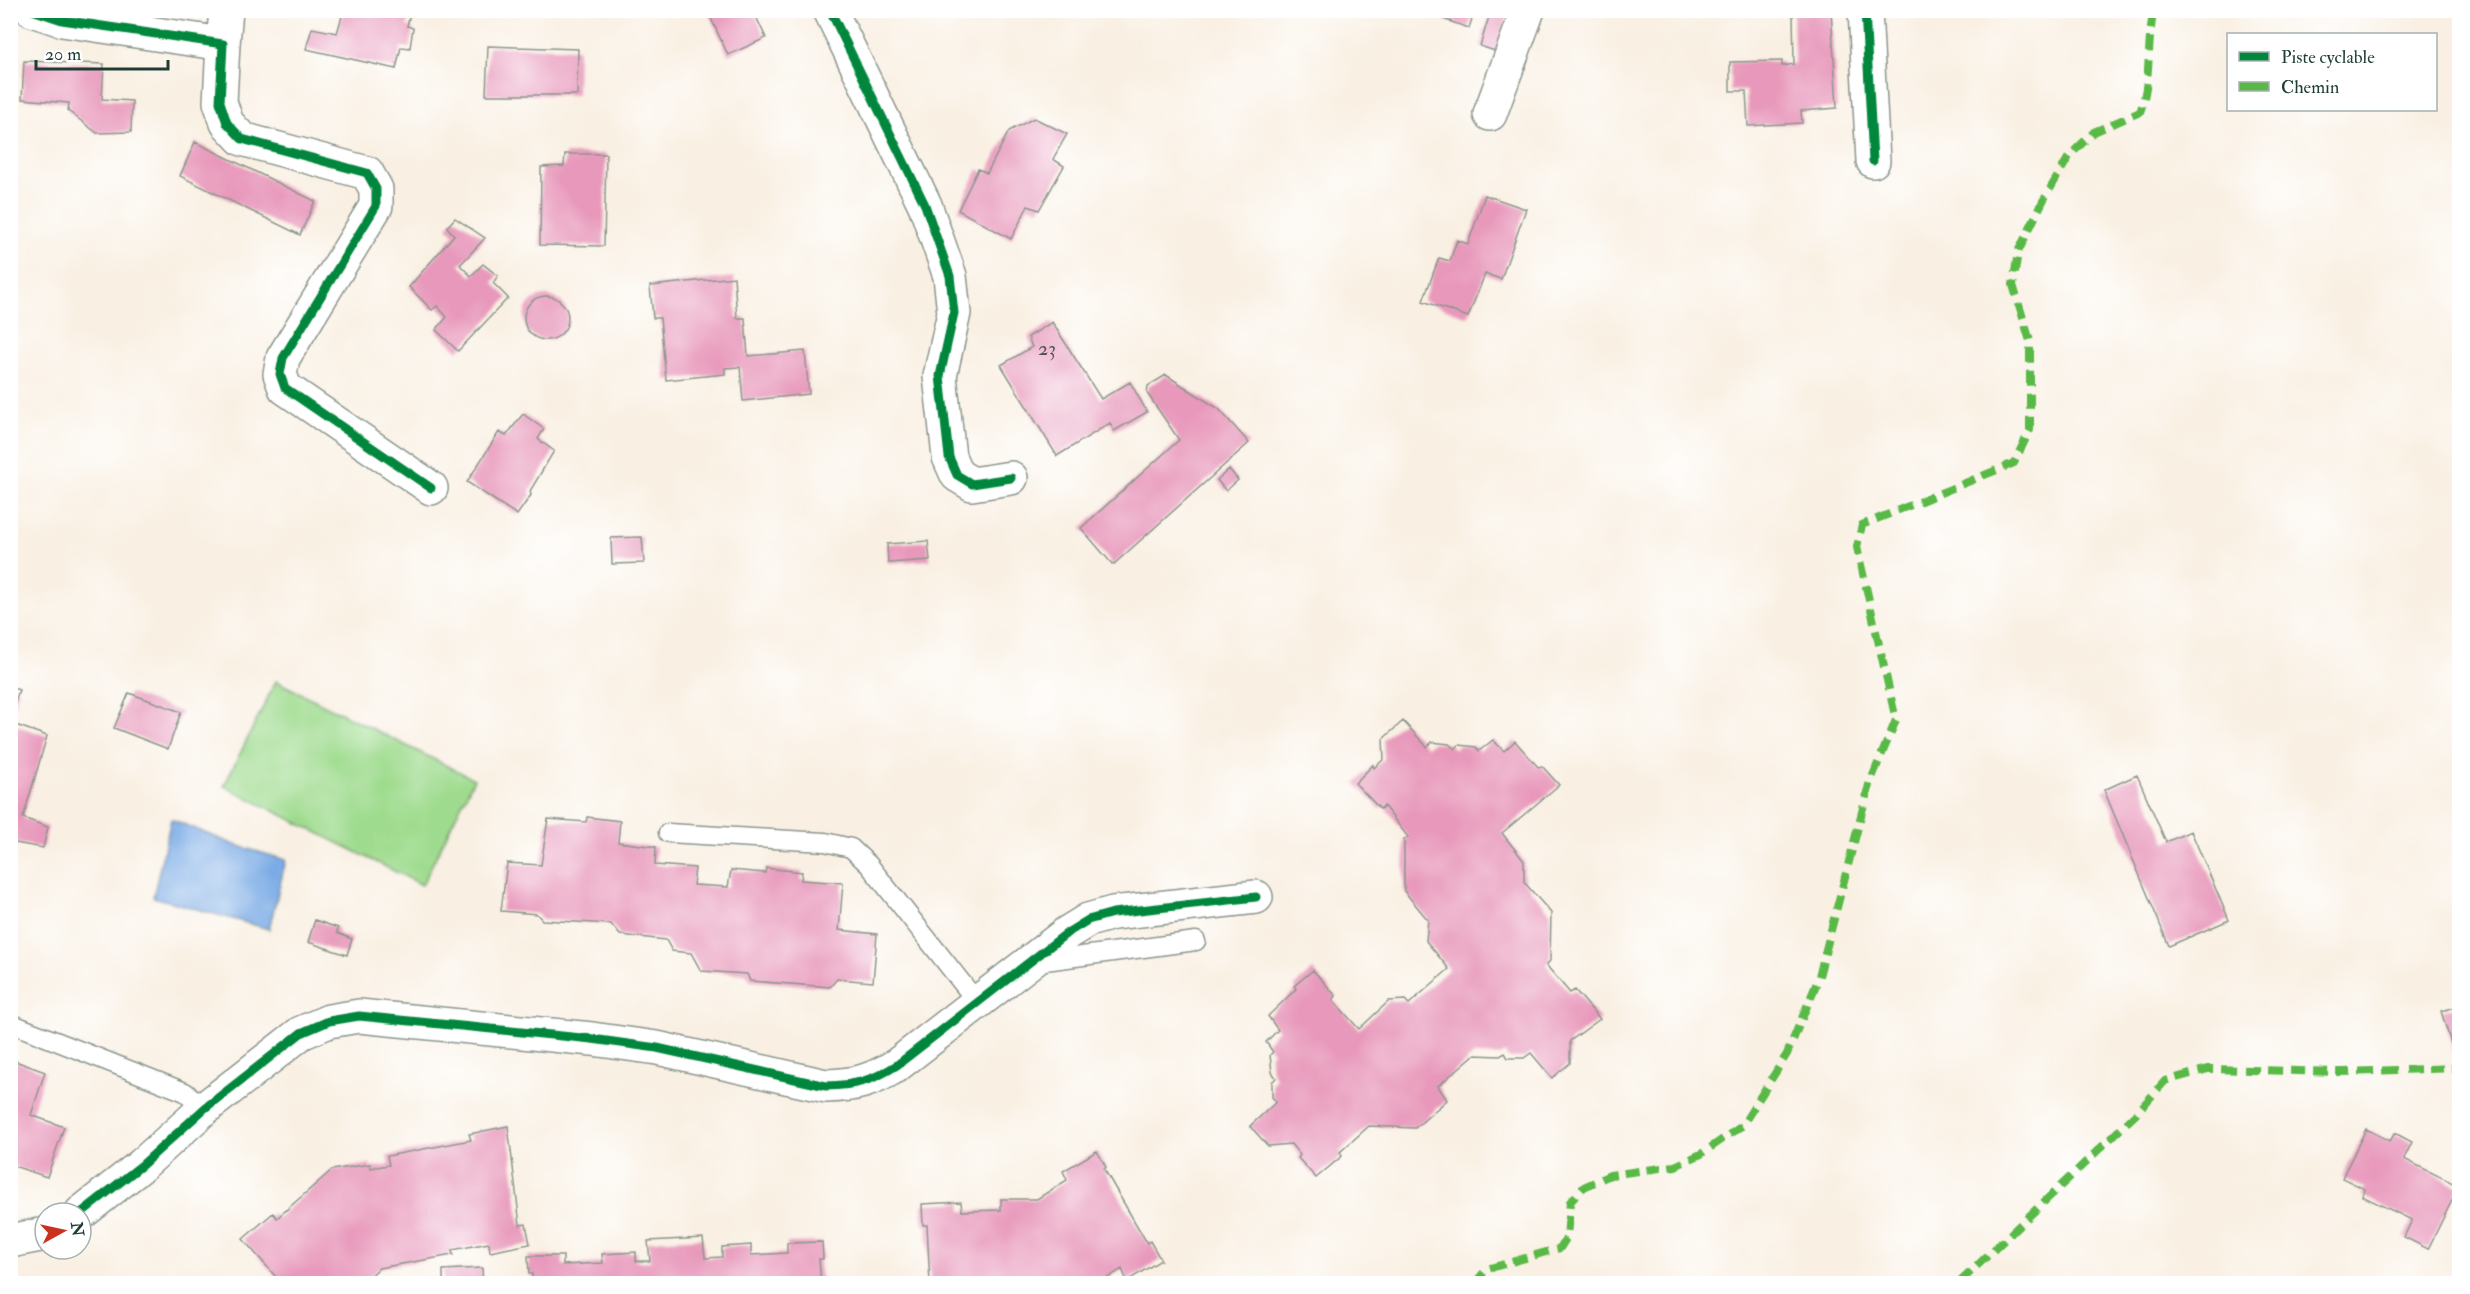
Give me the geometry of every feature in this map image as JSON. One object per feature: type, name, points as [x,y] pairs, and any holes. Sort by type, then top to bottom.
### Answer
[{"type":"street","points":[[32,10],[62,20],[223,44]]},
{"type":"street","points":[[226,10],[220,102],[227,123],[242,139],[367,173],[376,189],[376,206],[283,358],[280,374],[285,387],[431,488]]},
{"type":"street","points":[[830,10],[925,205],[950,276],[954,313],[940,376],[950,457],[957,475],[972,484],[1011,478]]},
{"type":"street","points":[[1490,114],[1527,10]]},
{"type":"street","points":[[1866,10],[1873,161]]},
{"type":"street","points":[[93,1204],[142,1165],[205,1108],[301,1033],[329,1021],[359,1016],[592,1039],[657,1048],[826,1086],[837,1085],[875,1079],[1028,963],[1089,920],[1113,913],[1256,897]]},
{"type":"street","points":[[10,1241],[33,1236]]},
{"type":"lane","points":[[668,833],[825,842],[851,848],[869,865],[977,1002]]},
{"type":"lane","points":[[1028,963],[1196,941]]},
{"type":"lane","points":[[10,1023],[185,1092],[205,1108]]},
{"type":"green space","points":[[276,681],[474,779],[422,885],[224,786]]},
{"type":"water","points":[[171,819],[235,845],[286,860],[269,929],[153,897]]},
{"type":"building","points":[[338,10],[411,10],[407,26],[413,28],[410,48],[401,47],[396,69],[306,49],[312,28],[337,33],[343,13]]},
{"type":"building","points":[[707,10],[753,10],[766,38],[728,55]]},
{"type":"building","points":[[1417,10],[1475,10],[1469,28]]},
{"type":"building","points":[[1491,10],[1508,13],[1498,52],[1480,46]]},
{"type":"building","points":[[1817,10],[1831,10],[1837,108],[1801,111],[1802,123],[1748,126],[1746,91],[1730,91],[1730,62],[1782,61],[1782,66],[1794,64],[1793,14],[1817,13]]},
{"type":"building","points":[[488,46],[578,49],[577,95],[486,95]]},
{"type":"building","points":[[24,61],[104,64],[102,99],[132,101],[131,132],[97,133],[68,111],[69,103],[22,99]]},
{"type":"building","points":[[1034,118],[1067,134],[1053,159],[1064,166],[1039,210],[1028,206],[1011,239],[958,210],[978,169],[987,173],[1009,131]]},
{"type":"building","points":[[195,142],[315,201],[300,235],[180,176]]},
{"type":"building","points":[[565,154],[606,154],[604,246],[540,245],[541,167],[564,166]]},
{"type":"building","points":[[1485,195],[1526,209],[1501,279],[1485,274],[1468,317],[1423,301],[1439,258],[1450,261],[1457,240],[1468,244]]},
{"type":"building","points":[[455,218],[485,238],[460,265],[471,276],[483,264],[498,276],[493,283],[508,298],[458,351],[436,330],[447,317],[437,306],[432,310],[409,287],[454,235],[447,227]]},
{"type":"building","points":[[734,277],[737,318],[745,318],[748,356],[805,351],[809,394],[743,401],[740,367],[725,368],[725,374],[666,380],[660,318],[653,318],[650,286]]},
{"type":"building","points":[[546,296],[562,302],[568,318],[562,334],[546,340],[530,334],[524,318],[530,302]]},
{"type":"building","points":[[1052,322],[1101,399],[1130,382],[1147,412],[1114,431],[1110,423],[1057,456],[1001,365],[1032,347],[1028,337]]},
{"type":"building","points":[[1166,375],[1219,409],[1249,443],[1113,565],[1081,528],[1179,440],[1147,393],[1148,386]]},
{"type":"building","points":[[523,414],[544,429],[538,439],[554,451],[530,491],[531,495],[517,515],[467,482],[499,432],[506,436]]},
{"type":"building","points":[[1229,469],[1238,480],[1226,491],[1217,480]]},
{"type":"building","points":[[642,537],[644,563],[612,564],[611,538]]},
{"type":"building","points":[[928,541],[930,560],[888,563],[887,544]]},
{"type":"building","points":[[10,687],[19,690],[11,715],[10,715]]},
{"type":"building","points":[[129,693],[181,712],[168,749],[114,728]]},
{"type":"building","points":[[1403,721],[1427,747],[1432,742],[1449,744],[1455,749],[1459,745],[1476,747],[1479,751],[1493,740],[1504,751],[1515,741],[1538,767],[1542,766],[1559,785],[1502,833],[1524,861],[1524,882],[1551,913],[1550,961],[1546,965],[1570,993],[1575,990],[1600,1019],[1570,1041],[1570,1063],[1552,1078],[1531,1053],[1524,1058],[1508,1058],[1505,1053],[1500,1056],[1474,1055],[1438,1086],[1447,1100],[1415,1128],[1369,1126],[1340,1152],[1342,1156],[1316,1178],[1298,1158],[1300,1155],[1291,1144],[1268,1146],[1250,1126],[1276,1102],[1272,1097],[1272,1082],[1276,1078],[1272,1072],[1270,1055],[1273,1052],[1266,1042],[1278,1030],[1268,1016],[1296,989],[1294,986],[1313,970],[1336,996],[1333,1000],[1359,1029],[1389,1001],[1405,1000],[1409,1004],[1449,969],[1426,941],[1428,920],[1404,891],[1404,840],[1408,837],[1384,806],[1380,809],[1355,783],[1373,765],[1374,768],[1384,759],[1383,739]]},
{"type":"building","points":[[10,723],[47,736],[23,818],[48,827],[43,848],[10,842]]},
{"type":"building","points":[[2137,775],[2166,842],[2191,831],[2229,920],[2169,946],[2104,790]]},
{"type":"building","points":[[587,817],[620,821],[618,842],[656,847],[655,865],[695,868],[693,885],[728,887],[731,870],[765,873],[766,868],[802,872],[801,880],[843,883],[839,930],[877,934],[873,982],[837,979],[830,987],[750,981],[747,974],[701,971],[691,953],[672,951],[666,940],[620,935],[611,924],[542,920],[537,914],[501,911],[507,863],[541,865],[548,819],[586,822]]},
{"type":"building","points":[[315,920],[338,928],[337,933],[352,939],[347,955],[308,942]]},
{"type":"building","points":[[2460,1006],[2460,1053],[2454,1053],[2441,1011]]},
{"type":"building","points":[[10,1059],[45,1072],[31,1115],[64,1127],[47,1177],[14,1166],[10,1169]]},
{"type":"building","points":[[508,1126],[520,1225],[526,1224],[530,1244],[490,1252],[489,1243],[452,1250],[453,1255],[379,1268],[362,1284],[282,1284],[243,1239],[273,1213],[277,1218],[332,1170],[370,1164],[371,1168],[389,1165],[387,1156],[471,1140],[469,1134]]},
{"type":"building","points":[[2366,1129],[2390,1141],[2395,1133],[2412,1142],[2404,1159],[2459,1186],[2428,1249],[2404,1237],[2412,1220],[2362,1196],[2365,1189],[2342,1178]]},
{"type":"building","points":[[1097,1151],[1106,1167],[1104,1169],[1147,1243],[1150,1241],[1161,1260],[1127,1281],[1122,1269],[1098,1284],[930,1284],[927,1225],[923,1225],[922,1204],[961,1202],[962,1211],[1001,1210],[1001,1199],[1037,1199],[1067,1180],[1063,1171]]},
{"type":"building","points":[[703,1238],[705,1258],[722,1257],[722,1247],[751,1245],[751,1255],[787,1253],[787,1243],[822,1242],[823,1259],[819,1259],[821,1284],[533,1284],[532,1274],[529,1274],[528,1256],[563,1256],[563,1265],[603,1263],[602,1254],[636,1252],[636,1261],[650,1261],[648,1241]]},
{"type":"building","points":[[482,1268],[483,1284],[443,1284],[443,1270]]},
{"type":"marked path","points":[[1474,1284],[1487,1269],[1560,1248],[1567,1237],[1570,1202],[1584,1187],[1610,1175],[1675,1166],[1701,1154],[1742,1126],[1787,1054],[1818,980],[1869,785],[1896,720],[1857,547],[1862,525],[2014,463],[2030,430],[2030,341],[2013,285],[2018,252],[2043,201],[2070,155],[2094,132],[2140,112],[2148,74],[2154,10]]},
{"type":"marked path","points":[[1960,1282],[2135,1115],[2165,1081],[2208,1069],[2341,1072],[2460,1068]]},
{"type":"cycle path","points":[[32,10],[62,20],[223,44],[220,102],[227,123],[242,139],[367,173],[376,189],[376,206],[283,358],[280,374],[285,388],[431,488]]},
{"type":"cycle path","points":[[830,10],[925,205],[950,276],[954,313],[940,376],[949,457],[957,475],[972,484],[1011,478]]},
{"type":"cycle path","points":[[1865,10],[1873,161]]},
{"type":"cycle path","points":[[93,1204],[142,1165],[205,1108],[301,1033],[329,1021],[359,1016],[592,1039],[657,1048],[826,1086],[846,1085],[880,1075],[897,1065],[1067,933],[1088,920],[1113,913],[1256,897]]}]
